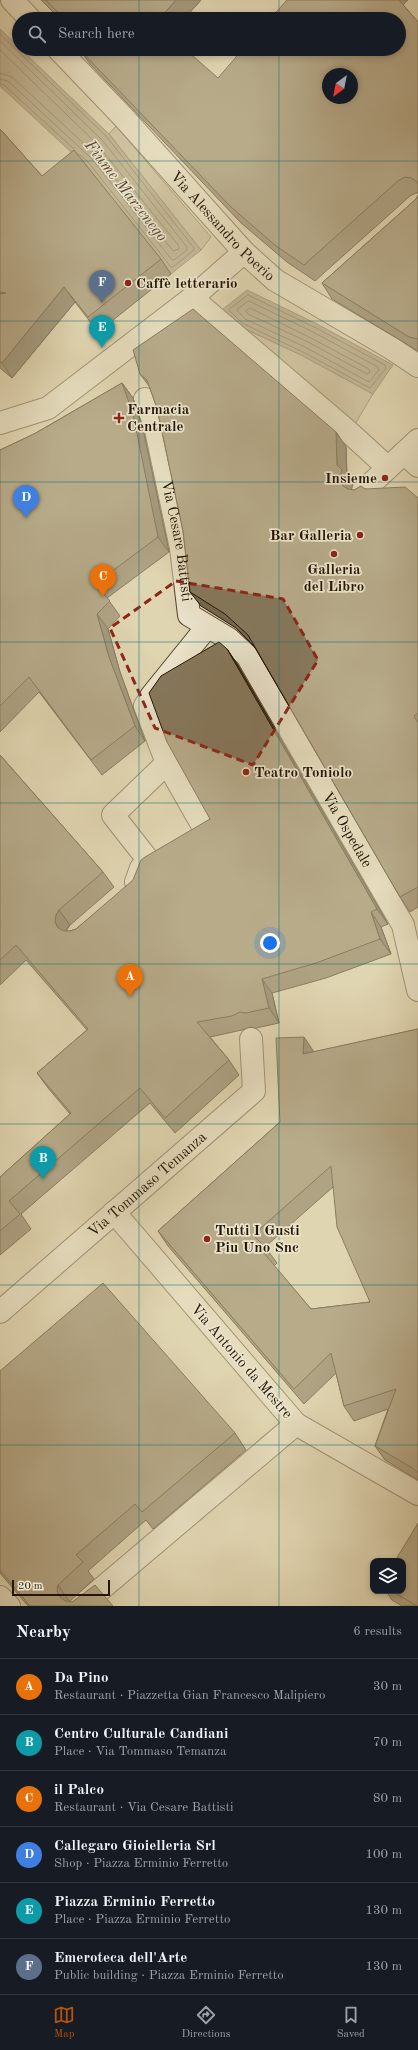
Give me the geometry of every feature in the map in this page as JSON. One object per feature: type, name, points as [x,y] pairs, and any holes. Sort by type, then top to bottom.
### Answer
[{"type":"street","points":[[12,0],[23,12]]},
{"type":"street","name":"Via Alessandro Poerio","points":[[65,56],[124,119],[244,252],[275,280],[310,302],[392,348],[418,366]]},
{"type":"street","points":[[0,423],[48,408],[192,298],[244,252]]},
{"type":"street","points":[[310,302],[328,287]]},
{"type":"street","points":[[192,298],[350,433],[387,467]]},
{"type":"street","name":"Via Cesare Battisti","points":[[145,399],[157,432],[181,548],[189,616],[229,639],[247,656]]},
{"type":"street","points":[[362,492],[387,467],[413,453]]},
{"type":"street","points":[[204,828],[167,763],[145,706],[152,695],[207,627]]},
{"type":"street","name":"Via Ospedale","points":[[247,656],[403,925],[418,990]]},
{"type":"street","points":[[123,895],[135,885],[141,868],[149,861],[113,815],[167,763]]},
{"type":"street","name":"Via Tommaso Temanza","points":[[0,1312],[254,1090],[251,1038]]},
{"type":"street","name":"Via Antonio da Mestre","points":[[114,1212],[296,1424],[418,1494]]},
{"type":"street","name":"Via Antonio da Mestre","points":[[81,1606],[296,1424]]},
{"type":"street","points":[[0,1597],[8,1606]]},
{"type":"highlighted area","points":[[176,581],[283,599],[318,660],[253,765],[155,728],[110,628]]},
{"type":"shaded area","points":[[116,126],[211,237],[201,250],[109,134]]},
{"type":"shaded area","points":[[239,326],[301,355],[373,394],[355,424]]},
{"type":"water","name":"Fiume Marzenego","points":[[0,29],[12,41],[12,56],[28,56],[109,134],[201,250],[171,274],[85,165],[0,86]]},
{"type":"water","points":[[247,290],[317,324],[393,365],[373,394],[301,355],[239,326],[222,310]]},
{"type":"building","points":[[46,0],[176,0],[165,12],[57,12]]},
{"type":"building","points":[[287,0],[399,0],[418,22],[418,184],[411,178],[405,177],[399,180],[304,265],[276,246],[231,207],[86,56],[193,56],[218,78],[237,56],[406,56],[406,12],[276,12]]},
{"type":"building","points":[[0,129],[42,176],[74,150],[161,259],[88,317],[64,287],[2,363],[0,361],[0,294],[6,293],[0,292]]},
{"type":"building","points":[[418,195],[418,339],[409,337],[322,283],[416,199]]},
{"type":"building","points":[[193,309],[336,432],[337,465],[342,470],[340,480],[343,486],[354,490],[361,486],[365,489],[405,487],[418,498],[418,713],[414,716],[418,723],[418,887],[400,897],[248,635],[225,614],[190,592],[183,531],[157,408],[147,380],[140,374],[133,350]]},
{"type":"building","points":[[122,383],[133,414],[158,537],[95,584],[110,601],[97,614],[109,657],[135,726],[91,760],[29,677],[0,706],[0,450],[34,434]]},
{"type":"building","points":[[219,642],[227,649],[377,909],[371,912],[380,939],[316,963],[262,979],[269,1008],[246,1013],[240,1012],[232,1016],[197,1022],[229,1060],[165,1118],[140,1088],[9,1201],[20,1214],[0,1231],[0,1177],[71,1113],[37,1073],[88,1029],[16,945],[0,960],[0,755],[103,872],[59,910],[56,915],[55,922],[58,928],[64,931],[76,929],[133,880],[141,860],[210,819],[167,742],[149,693],[161,676]]},
{"type":"building","points":[[418,1029],[418,1473],[414,1469],[375,1446],[396,1389],[344,1406],[331,1353],[294,1389],[158,1231],[280,1122],[276,1038],[304,1037],[303,1054]],"holes":[[[331,1166],[337,1227],[370,1302],[311,1309],[263,1252],[267,1249],[253,1235]]]},
{"type":"building","points":[[103,1283],[235,1433],[142,1512],[135,1504],[76,1555],[83,1562],[58,1585],[57,1592],[60,1597],[65,1601],[72,1602],[95,1585],[113,1606],[30,1606],[0,1570],[0,1371]]},
{"type":"building","points":[[418,1523],[418,1606],[397,1594],[406,1594],[406,1558],[397,1558]]},
{"type":"place","name":"Caffè letterario","points":[[128,283]]},
{"type":"place","name":"Emeroteca dell'Arte","points":[[102,303]]},
{"type":"place","name":"Piazza Erminio Ferretto","points":[[102,348]]},
{"type":"place","name":"Farmacia Centrale","points":[[119,418]]},
{"type":"place","name":"Insieme","points":[[385,478]]},
{"type":"place","name":"Callegaro Gioielleria Srl","points":[[26,518]]},
{"type":"place","name":"Bar Galleria","points":[[360,535]]},
{"type":"place","name":"Galleria del Libro","points":[[334,554]]},
{"type":"place","name":"il Palco","points":[[103,597]]},
{"type":"place","name":"Teatro Toniolo","points":[[246,772]]},
{"type":"place","name":"Da Pino","points":[[130,997]]},
{"type":"place","name":"Centro Culturale Candiani","points":[[43,1179]]},
{"type":"place","name":"Tutti I Gusti Piu Uno Snc","points":[[207,1239]]}]
